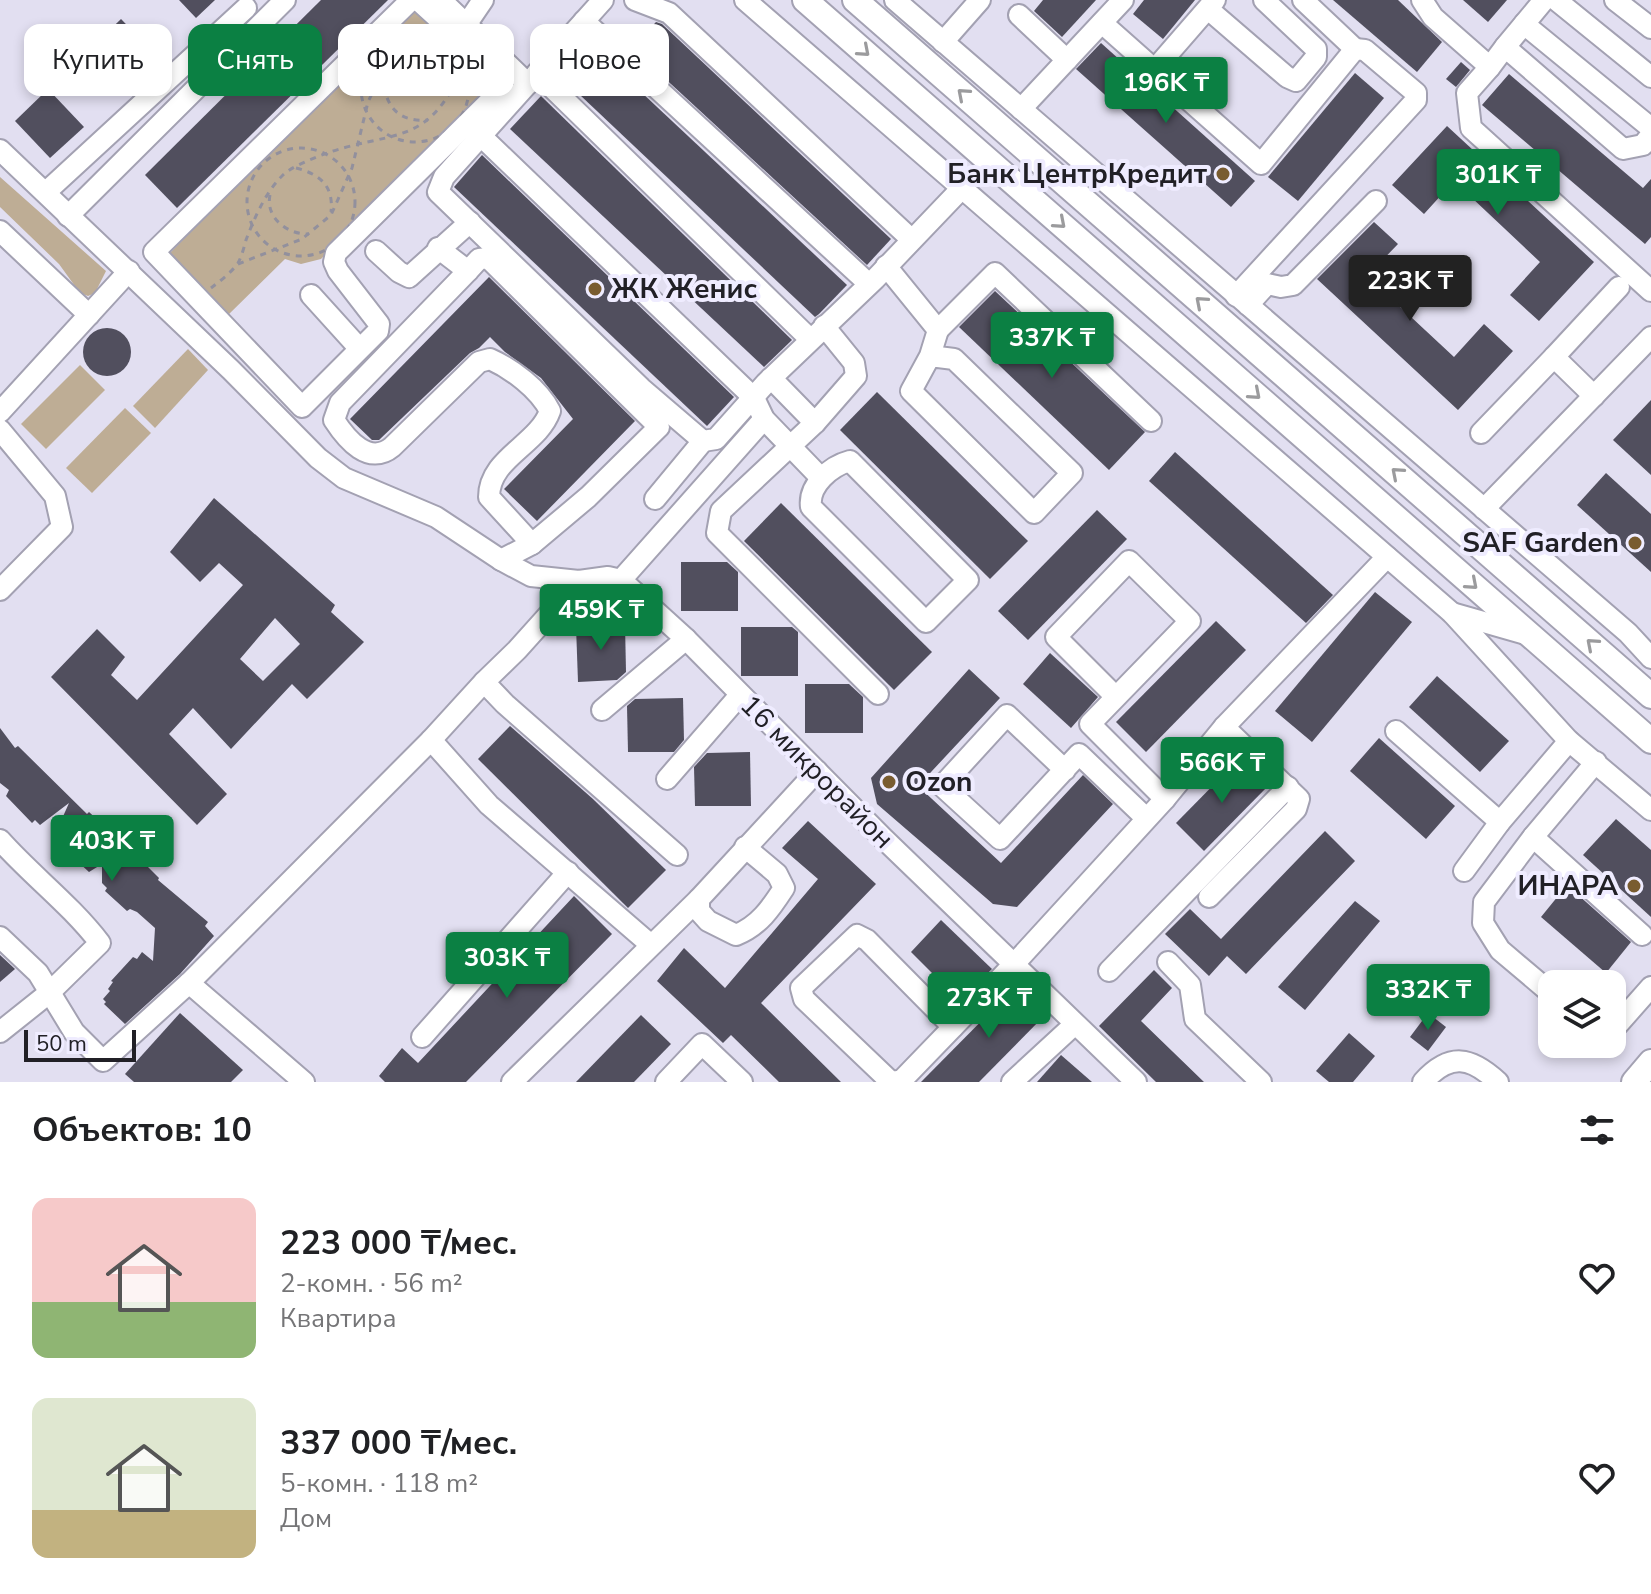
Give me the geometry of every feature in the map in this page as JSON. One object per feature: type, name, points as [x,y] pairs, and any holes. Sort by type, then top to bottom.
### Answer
[{"type":"main road","points":[[805,0],[1651,741]]},
{"type":"main road","points":[[855,0],[1651,696]]},
{"type":"main road","points":[[985,157],[1006,132]]},
{"type":"main road","points":[[1634,1082],[1651,1062]]},
{"type":"street","points":[[68,216],[285,0]]},
{"type":"street","points":[[411,0],[154,252],[302,407],[378,331],[379,324],[338,271],[334,262],[336,253],[501,90],[504,81],[418,0]]},
{"type":"street","points":[[441,0],[465,24]]},
{"type":"street","points":[[467,24],[483,0]]},
{"type":"street","points":[[581,24],[603,0]]},
{"type":"street","points":[[635,0],[669,13],[911,239]]},
{"type":"street","points":[[745,0],[1452,613],[1569,741],[1651,810]]},
{"type":"street","points":[[895,0],[1628,633],[1651,658]]},
{"type":"street","points":[[943,42],[980,0]]},
{"type":"street","points":[[1021,109],[1123,0]]},
{"type":"street","points":[[1155,69],[1212,4],[1287,77],[1296,81],[1316,57],[1316,49],[1264,0]]},
{"type":"street","points":[[1242,300],[1416,100],[1412,88],[1365,50],[1355,49],[1303,0]]},
{"type":"street","points":[[1422,0],[1433,17],[1490,67]]},
{"type":"street","points":[[1544,0],[1467,93],[1471,128],[1651,291]]},
{"type":"street","points":[[1556,0],[1651,77]]},
{"type":"street","points":[[1615,0],[1651,28]]},
{"type":"street","points":[[46,192],[246,8]]},
{"type":"street","points":[[1019,15],[1067,60]]},
{"type":"street","points":[[584,21],[869,284]]},
{"type":"street","points":[[1102,23],[1261,164],[1355,49]]},
{"type":"street","points":[[1524,24],[1651,128]]},
{"type":"street","points":[[1505,47],[1623,149],[1643,145],[1651,135]]},
{"type":"street","points":[[514,64],[530,77]]},
{"type":"street","points":[[530,82],[444,177],[438,192],[641,388],[703,441]]},
{"type":"street","points":[[552,96],[854,363],[856,376],[815,423],[721,511],[717,533],[878,694]]},
{"type":"street","points":[[481,136],[754,398],[764,419],[821,478]]},
{"type":"street","points":[[0,150],[175,315],[318,458],[344,478],[436,517],[531,576],[579,581],[608,577],[621,580],[764,419]]},
{"type":"street","points":[[655,499],[703,441],[716,439],[771,378],[869,284],[962,188]]},
{"type":"street","points":[[1242,300],[1267,284],[1281,287],[1293,285],[1376,201]]},
{"type":"street","points":[[376,251],[409,277],[470,222]]},
{"type":"street","points":[[0,231],[89,315]]},
{"type":"street","points":[[438,248],[468,271]]},
{"type":"street","points":[[501,560],[532,544],[588,497],[659,427],[488,258],[479,259],[340,403],[334,420],[365,453],[377,455],[392,447],[479,362],[490,359],[506,366],[546,403],[550,411],[546,422],[500,467],[489,486],[489,497],[532,544]]},
{"type":"street","points":[[886,266],[938,330]]},
{"type":"street","points":[[0,412],[129,271]]},
{"type":"street","points":[[930,356],[954,359],[1072,473],[1034,513],[911,391],[930,356],[938,330],[995,273],[1151,421]]},
{"type":"street","points":[[1481,433],[1619,287]]},
{"type":"street","points":[[311,295],[359,348]]},
{"type":"street","points":[[175,315],[197,298]]},
{"type":"street","points":[[1484,509],[1651,337]]},
{"type":"street","points":[[1554,357],[1594,396]]},
{"type":"street","points":[[771,378],[815,423]]},
{"type":"street","points":[[0,430],[55,496],[62,527],[0,590]]},
{"type":"street","points":[[850,461],[968,580],[926,622],[811,507],[810,502],[821,478],[836,465],[850,461]]},
{"type":"street","points":[[1416,581],[1439,555]]},
{"type":"street","points":[[953,1027],[867,940],[857,935],[801,988],[804,999],[892,1082],[902,1080],[1015,963],[1165,799],[1224,727],[1387,557]]},
{"type":"street","points":[[1116,697],[1056,637],[1129,561],[1190,621],[1090,724],[1165,799]]},
{"type":"street","name":"16 микрорайон","points":[[621,580],[686,639],[884,839],[1136,1082]]},
{"type":"street","points":[[0,937],[38,973],[74,1032],[103,1061],[189,983],[431,740],[579,581]]},
{"type":"street","points":[[1452,613],[1531,635]]},
{"type":"street","points":[[602,710],[686,639]]},
{"type":"street","points":[[484,682],[677,855]]},
{"type":"street","points":[[667,779],[740,695]]},
{"type":"street","points":[[1065,770],[1007,715],[942,786],[1000,839],[1065,770],[1079,754],[1146,818]]},
{"type":"street","points":[[1209,897],[1296,809],[1299,799],[1224,727]]},
{"type":"street","points":[[1396,731],[1500,822]]},
{"type":"street","points":[[431,740],[489,805],[651,945]]},
{"type":"street","points":[[1464,871],[1500,822],[1569,741]]},
{"type":"street","points":[[1538,982],[1500,950],[1483,923],[1484,902],[1596,762]]},
{"type":"street","points":[[512,1082],[699,899],[817,771]]},
{"type":"street","points":[[1109,971],[1288,787]]},
{"type":"street","points":[[1533,837],[1642,935]]},
{"type":"street","points":[[0,840],[80,916],[100,943],[49,993],[0,1032]]},
{"type":"street","points":[[699,899],[699,911],[708,921],[736,935],[751,929],[762,919],[784,888],[777,874],[745,847]]},
{"type":"street","points":[[422,1037],[568,872]]},
{"type":"street","points":[[1168,962],[1190,985],[1195,1019],[1261,1082]]},
{"type":"street","points":[[189,983],[304,1082]]},
{"type":"street","points":[[1626,1015],[1651,987]]},
{"type":"street","points":[[1012,1082],[1075,1024]]},
{"type":"street","points":[[666,1082],[702,1044],[742,1082]]},
{"type":"street","points":[[1423,1082],[1433,1071],[1464,1061],[1482,1068],[1498,1082]]},
{"type":"path","points":[[362,96],[375,124],[392,137],[423,142],[438,138],[453,127],[462,115],[469,96]]},
{"type":"path","points":[[197,298],[238,264],[309,234],[331,215],[349,176],[371,96]]},
{"type":"path","points":[[387,96],[390,108],[398,116],[429,120]]},
{"type":"path","points":[[447,96],[447,101]]},
{"type":"path","points":[[238,264],[253,223],[282,176],[325,154],[392,137],[429,120],[449,96]]},
{"type":"path","points":[[293,147],[325,154],[349,176],[355,212],[339,241],[324,253],[309,257],[289,256],[261,239],[245,204],[260,164],[274,154],[293,147]]},
{"type":"path","points":[[295,168],[317,175],[328,186],[331,215]]},
{"type":"path","points":[[271,192],[269,202],[272,214],[280,225],[291,232],[309,234]]},
{"type":"shaded area","points":[[409,7],[428,24],[392,24]]},
{"type":"shaded area","points":[[338,80],[338,96],[482,96],[321,259],[301,264],[285,259],[226,317],[169,254]]},
{"type":"shaded area","points":[[0,177],[106,271],[95,293],[88,296],[80,293],[59,264],[0,207]]},
{"type":"shaded area","points":[[188,349],[208,370],[155,428],[133,406]]},
{"type":"shaded area","points":[[80,365],[105,390],[46,449],[21,424]]},
{"type":"shaded area","points":[[125,408],[151,433],[92,493],[66,468]]},
{"type":"building","points":[[179,0],[215,0],[196,18]]},
{"type":"building","points":[[321,0],[388,0],[364,24],[338,24],[338,49],[322,65],[322,24],[297,24]]},
{"type":"building","points":[[1043,0],[1096,0],[1062,37],[1034,11]]},
{"type":"building","points":[[1144,0],[1195,0],[1163,39],[1133,14]]},
{"type":"building","points":[[1333,0],[1398,0],[1442,42],[1417,72]]},
{"type":"building","points":[[1463,0],[1507,0],[1488,22]]},
{"type":"building","name":"ЖК Женис","points":[[669,31],[891,239],[867,265],[669,82]]},
{"type":"building","points":[[1101,43],[1255,181],[1231,207],[1076,69]]},
{"type":"building","points":[[1461,62],[1470,70],[1456,87],[1446,79]]},
{"type":"building","points":[[1355,73],[1384,98],[1298,201],[1268,177]]},
{"type":"building","points":[[1509,74],[1643,188],[1651,179],[1651,237],[1645,244],[1482,105]]},
{"type":"building","points":[[41,96],[55,96],[84,127],[50,158],[15,121]]},
{"type":"building","points":[[224,96],[291,96],[177,208],[145,175]]},
{"type":"building","name":"ЖК Женис","points":[[541,96],[792,340],[764,367],[510,129]]},
{"type":"building","name":"ЖК Женис","points":[[581,96],[645,96],[847,285],[815,317]]},
{"type":"building","points":[[1447,126],[1594,262],[1539,321],[1510,295],[1540,262],[1454,181],[1424,214],[1392,185]]},
{"type":"building","name":"ЖК Женис","points":[[482,155],[734,397],[707,426],[454,187]]},
{"type":"building","points":[[1374,222],[1398,244],[1367,276],[1454,357],[1484,324],[1513,351],[1458,410],[1317,279]]},
{"type":"building","points":[[489,277],[635,421],[537,521],[504,489],[573,419],[541,378],[490,337],[379,440],[372,440],[350,419]]},
{"type":"building","points":[[995,291],[1145,432],[1109,470],[959,327]]},
{"type":"building","points":[[107,328],[124,335],[131,352],[124,369],[107,376],[90,369],[83,352],[90,335]]},
{"type":"building","points":[[877,392],[1028,541],[990,579],[840,430]]},
{"type":"building","points":[[1651,400],[1651,475],[1613,440]]},
{"type":"building","points":[[1175,452],[1333,595],[1306,623],[1149,481]]},
{"type":"building","name":"SAF Garden","points":[[1606,473],[1651,514],[1651,572],[1577,505]]},
{"type":"building","points":[[214,498],[335,605],[331,612],[364,642],[307,699],[292,684],[231,749],[193,708],[169,734],[227,794],[197,825],[51,677],[97,629],[125,657],[111,675],[137,700],[243,585],[219,563],[200,582],[170,552]],"holes":[[[275,618],[300,644],[263,681],[240,659]]]},
{"type":"building","points":[[781,503],[932,652],[894,690],[744,541]]},
{"type":"building","points":[[1097,510],[1127,539],[1028,640],[998,611]]},
{"type":"building","points":[[681,562],[727,562],[738,572],[738,611],[681,611]]},
{"type":"building","points":[[1375,592],[1412,622],[1312,742],[1275,711]]},
{"type":"building","points":[[1216,621],[1246,650],[1146,752],[1116,722]]},
{"type":"building","points":[[625,624],[626,672],[617,680],[578,682],[576,626]]},
{"type":"building","points":[[741,627],[792,627],[798,632],[798,676],[741,676]]},
{"type":"building","points":[[1050,653],[1098,697],[1071,728],[1023,684]]},
{"type":"building","points":[[969,669],[1000,698],[918,786],[1001,863],[1083,775],[1113,804],[1017,907],[993,904],[877,804],[871,778]]},
{"type":"building","points":[[1437,676],[1509,741],[1480,772],[1409,707]]},
{"type":"building","points":[[805,684],[849,684],[863,697],[863,733],[805,733]]},
{"type":"building","points":[[683,698],[684,740],[674,752],[628,752],[627,706],[635,699]]},
{"type":"building","points":[[510,726],[593,799],[666,870],[628,908],[478,759]]},
{"type":"building","points":[[0,728],[15,748],[18,746],[87,814],[89,812],[114,835],[134,859],[138,857],[158,880],[208,922],[205,926],[214,936],[180,974],[125,1024],[104,1004],[103,999],[110,991],[111,981],[133,957],[137,959],[142,952],[153,961],[155,928],[137,912],[127,911],[105,891],[102,864],[89,872],[53,839],[69,803],[40,825],[35,820],[32,823],[6,796],[9,790],[0,783]]},
{"type":"building","points":[[1379,738],[1455,806],[1426,839],[1350,771]]},
{"type":"building","points":[[750,752],[751,806],[695,806],[694,767],[707,753]]},
{"type":"building","points":[[1239,759],[1267,787],[1204,851],[1176,823]]},
{"type":"building","name":"ИНАРА","points":[[1616,819],[1651,850],[1651,917],[1583,855]]},
{"type":"building","points":[[808,821],[876,884],[761,1003],[841,1082],[779,1082],[731,1035],[723,1043],[657,981],[684,948],[725,988],[818,879],[782,848]]},
{"type":"building","points":[[1325,831],[1355,861],[1246,974],[1227,956],[1209,976],[1165,934],[1190,909],[1221,939]]},
{"type":"building","points":[[1567,885],[1631,942],[1608,970],[1603,970],[1541,917]]},
{"type":"building","points":[[574,896],[612,934],[466,1082],[385,1082],[379,1076],[402,1048],[418,1063]]},
{"type":"building","points":[[1355,901],[1380,921],[1305,1010],[1278,987]]},
{"type":"building","points":[[941,920],[992,969],[960,1001],[911,952]]},
{"type":"building","points":[[0,955],[15,969],[0,982]]},
{"type":"building","points":[[1154,970],[1172,988],[1141,1021],[1204,1082],[1156,1082],[1099,1026]]},
{"type":"building","points":[[1017,985],[1046,1014],[979,1082],[921,1082]]},
{"type":"building","points":[[180,1013],[243,1070],[231,1082],[134,1082],[125,1074]]},
{"type":"building","points":[[1428,1013],[1446,1027],[1428,1051],[1410,1037]]},
{"type":"building","points":[[641,1015],[671,1044],[634,1082],[576,1082]]},
{"type":"building","points":[[1349,1033],[1375,1056],[1353,1082],[1329,1082],[1316,1071]]},
{"type":"building","points":[[1061,1055],[1092,1082],[1037,1082]]},
{"type":"place","name":"Банк ЦентрКредит","points":[[1223,174]]},
{"type":"place","name":"ЖК Женис","points":[[595,289]]},
{"type":"place","name":"SAF Garden","points":[[1635,543]]},
{"type":"place","name":"Ozon","points":[[889,782]]},
{"type":"place","name":"ИНАРА","points":[[1634,886]]}]
